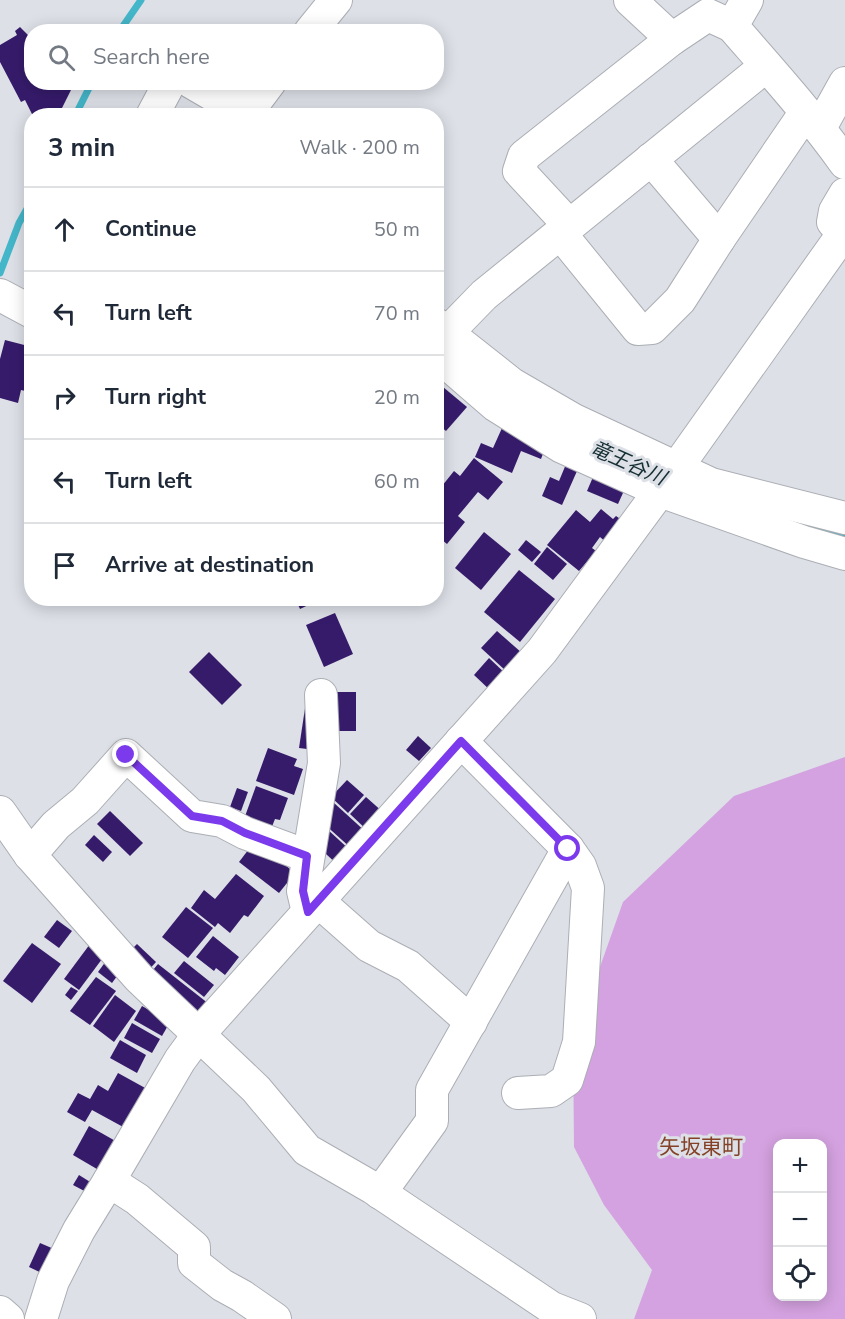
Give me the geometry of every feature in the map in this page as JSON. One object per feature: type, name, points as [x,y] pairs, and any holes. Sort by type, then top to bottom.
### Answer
[{"type":"street","points":[[630,0],[672,39]]},
{"type":"street","points":[[315,24],[329,2]]},
{"type":"street","points":[[845,83],[813,121],[719,239],[680,300],[652,328],[638,329],[565,229],[519,171],[524,156],[672,39],[708,15],[739,13],[766,66],[813,121],[845,163]]},
{"type":"street","points":[[444,333],[484,295],[766,66]]},
{"type":"street","points":[[156,108],[166,90]]},
{"type":"street","points":[[205,90],[232,106],[240,108]]},
{"type":"street","points":[[250,108],[264,90]]},
{"type":"street","points":[[651,159],[719,239]]},
{"type":"street","points":[[41,1319],[53,1281],[78,1230],[180,1060],[199,1034],[542,651],[668,480],[844,232],[833,222],[835,211],[845,194]]},
{"type":"street","points":[[444,340],[668,480],[804,542],[845,554]]},
{"type":"street","points":[[668,480],[711,484],[845,518]]},
{"type":"street","points":[[321,695],[324,763],[303,891],[313,907],[369,946],[408,966],[471,1022]]},
{"type":"street","points":[[461,741],[568,849],[580,866],[588,888],[579,1042],[567,1080],[551,1091],[518,1093]]},
{"type":"street","points":[[30,855],[56,825],[85,801],[126,755],[192,816],[222,821],[245,833],[307,856]]},
{"type":"street","points":[[4,826],[139,978],[256,1089],[307,1150],[380,1193],[552,1308],[580,1319]]},
{"type":"street","points":[[380,1193],[432,1121],[432,1090],[568,849]]},
{"type":"street","points":[[109,1181],[137,1200],[194,1247],[194,1263],[222,1285],[274,1319]]},
{"type":"street","points":[[0,1312],[8,1319]]},
{"type":"shaded area","points":[[845,757],[845,1319],[634,1319],[652,1270],[604,1205],[574,1147],[573,1043],[623,902],[734,796]]},
{"type":"building","points":[[20,27],[24,31],[24,90],[71,90],[62,108],[29,108],[25,100],[21,102],[0,62],[0,45],[17,35],[15,31]]},
{"type":"building","points":[[5,340],[24,345],[24,391],[21,390],[18,403],[0,398],[0,359]]},
{"type":"building","points":[[444,388],[467,407],[446,431],[444,429]]},
{"type":"building","points":[[502,428],[546,446],[541,459],[521,451],[512,473],[475,457],[481,443],[493,448]]},
{"type":"building","points":[[569,457],[581,462],[562,505],[542,496],[550,477],[559,481]]},
{"type":"building","points":[[474,458],[503,482],[488,500],[478,492],[458,516],[465,522],[447,544],[444,542],[444,484],[454,471],[460,476]]},
{"type":"building","points":[[596,470],[627,484],[618,504],[587,491]]},
{"type":"building","points":[[601,509],[613,519],[616,516],[626,523],[608,544],[600,537],[592,548],[596,551],[579,571],[547,545],[576,510],[590,522]]},
{"type":"building","points":[[484,532],[511,554],[481,590],[455,568]]},
{"type":"building","points":[[526,540],[541,552],[532,562],[518,550]]},
{"type":"building","points":[[547,547],[567,564],[553,580],[534,564]]},
{"type":"building","points":[[519,570],[555,599],[520,642],[484,612]]},
{"type":"building","points":[[335,613],[353,654],[324,667],[306,625]]},
{"type":"building","points":[[497,631],[522,653],[506,671],[481,648]]},
{"type":"building","points":[[209,652],[242,685],[222,705],[189,672]]},
{"type":"building","points":[[489,658],[507,675],[492,692],[474,675]]},
{"type":"building","points":[[331,692],[356,692],[356,731],[331,731]]},
{"type":"building","points":[[307,695],[315,750],[299,748]]},
{"type":"building","points":[[418,736],[431,748],[419,761],[406,750]]},
{"type":"building","points":[[268,748],[297,759],[294,766],[303,769],[294,795],[256,781]]},
{"type":"building","points":[[347,780],[364,795],[348,813],[331,797]]},
{"type":"building","points":[[256,786],[288,798],[280,820],[275,819],[271,829],[244,819]]},
{"type":"building","points":[[237,788],[248,792],[241,811],[230,807]]},
{"type":"building","points":[[366,797],[384,813],[368,831],[350,814]]},
{"type":"building","points":[[333,802],[367,833],[352,849],[322,822]]},
{"type":"building","points":[[110,811],[143,843],[130,856],[97,824]]},
{"type":"building","points":[[327,829],[351,851],[338,865],[314,843]]},
{"type":"building","points":[[94,835],[112,852],[103,862],[85,845]]},
{"type":"building","points":[[255,841],[295,873],[279,893],[239,862]]},
{"type":"building","points":[[236,874],[264,896],[248,917],[244,915],[230,933],[218,923],[215,927],[191,908],[204,890],[215,899]]},
{"type":"building","points":[[186,907],[213,928],[188,958],[162,937]]},
{"type":"building","points":[[57,920],[72,931],[59,948],[44,937]]},
{"type":"building","points":[[213,936],[239,957],[225,975],[216,968],[214,971],[196,957]]},
{"type":"building","points":[[32,943],[61,964],[32,1003],[3,981]]},
{"type":"building","points":[[90,944],[105,955],[79,990],[64,979]]},
{"type":"building","points":[[137,944],[156,962],[145,974],[125,956]]},
{"type":"building","points":[[109,957],[123,968],[112,983],[98,972]]},
{"type":"building","points":[[184,961],[214,985],[204,997],[174,973]]},
{"type":"building","points":[[158,964],[209,1004],[194,1022],[148,976]]},
{"type":"building","points":[[96,977],[116,991],[90,1025],[70,1011]]},
{"type":"building","points":[[71,987],[78,991],[71,1000],[65,995]]},
{"type":"building","points":[[115,995],[136,1011],[114,1042],[93,1026]]},
{"type":"building","points":[[142,1006],[170,1022],[162,1036],[134,1020]]},
{"type":"building","points":[[132,1023],[160,1039],[152,1053],[124,1038]]},
{"type":"building","points":[[120,1040],[146,1055],[137,1073],[110,1058]]},
{"type":"building","points":[[118,1073],[147,1089],[125,1128],[92,1110],[85,1122],[67,1112],[78,1093],[90,1099],[98,1085],[108,1091]]},
{"type":"building","points":[[89,1126],[119,1143],[102,1172],[73,1155]]},
{"type":"building","points":[[79,1175],[95,1185],[90,1194],[73,1185]]},
{"type":"building","points":[[40,1243],[61,1252],[50,1277],[29,1267]]},
{"type":"waterway","points":[[124,24],[141,0]]},
{"type":"waterway","points":[[79,108],[88,90]]},
{"type":"waterway","points":[[0,273],[24,214]]},
{"type":"waterway","name":"竜王谷川","points":[[744,507],[845,536]]},
{"type":"district","name":"矢坂東町","points":[[701,1147]]},
{"type":"route","points":[[126,755],[192,816],[222,821],[245,833],[307,856],[303,891],[308,912],[461,741],[568,849]]}]
